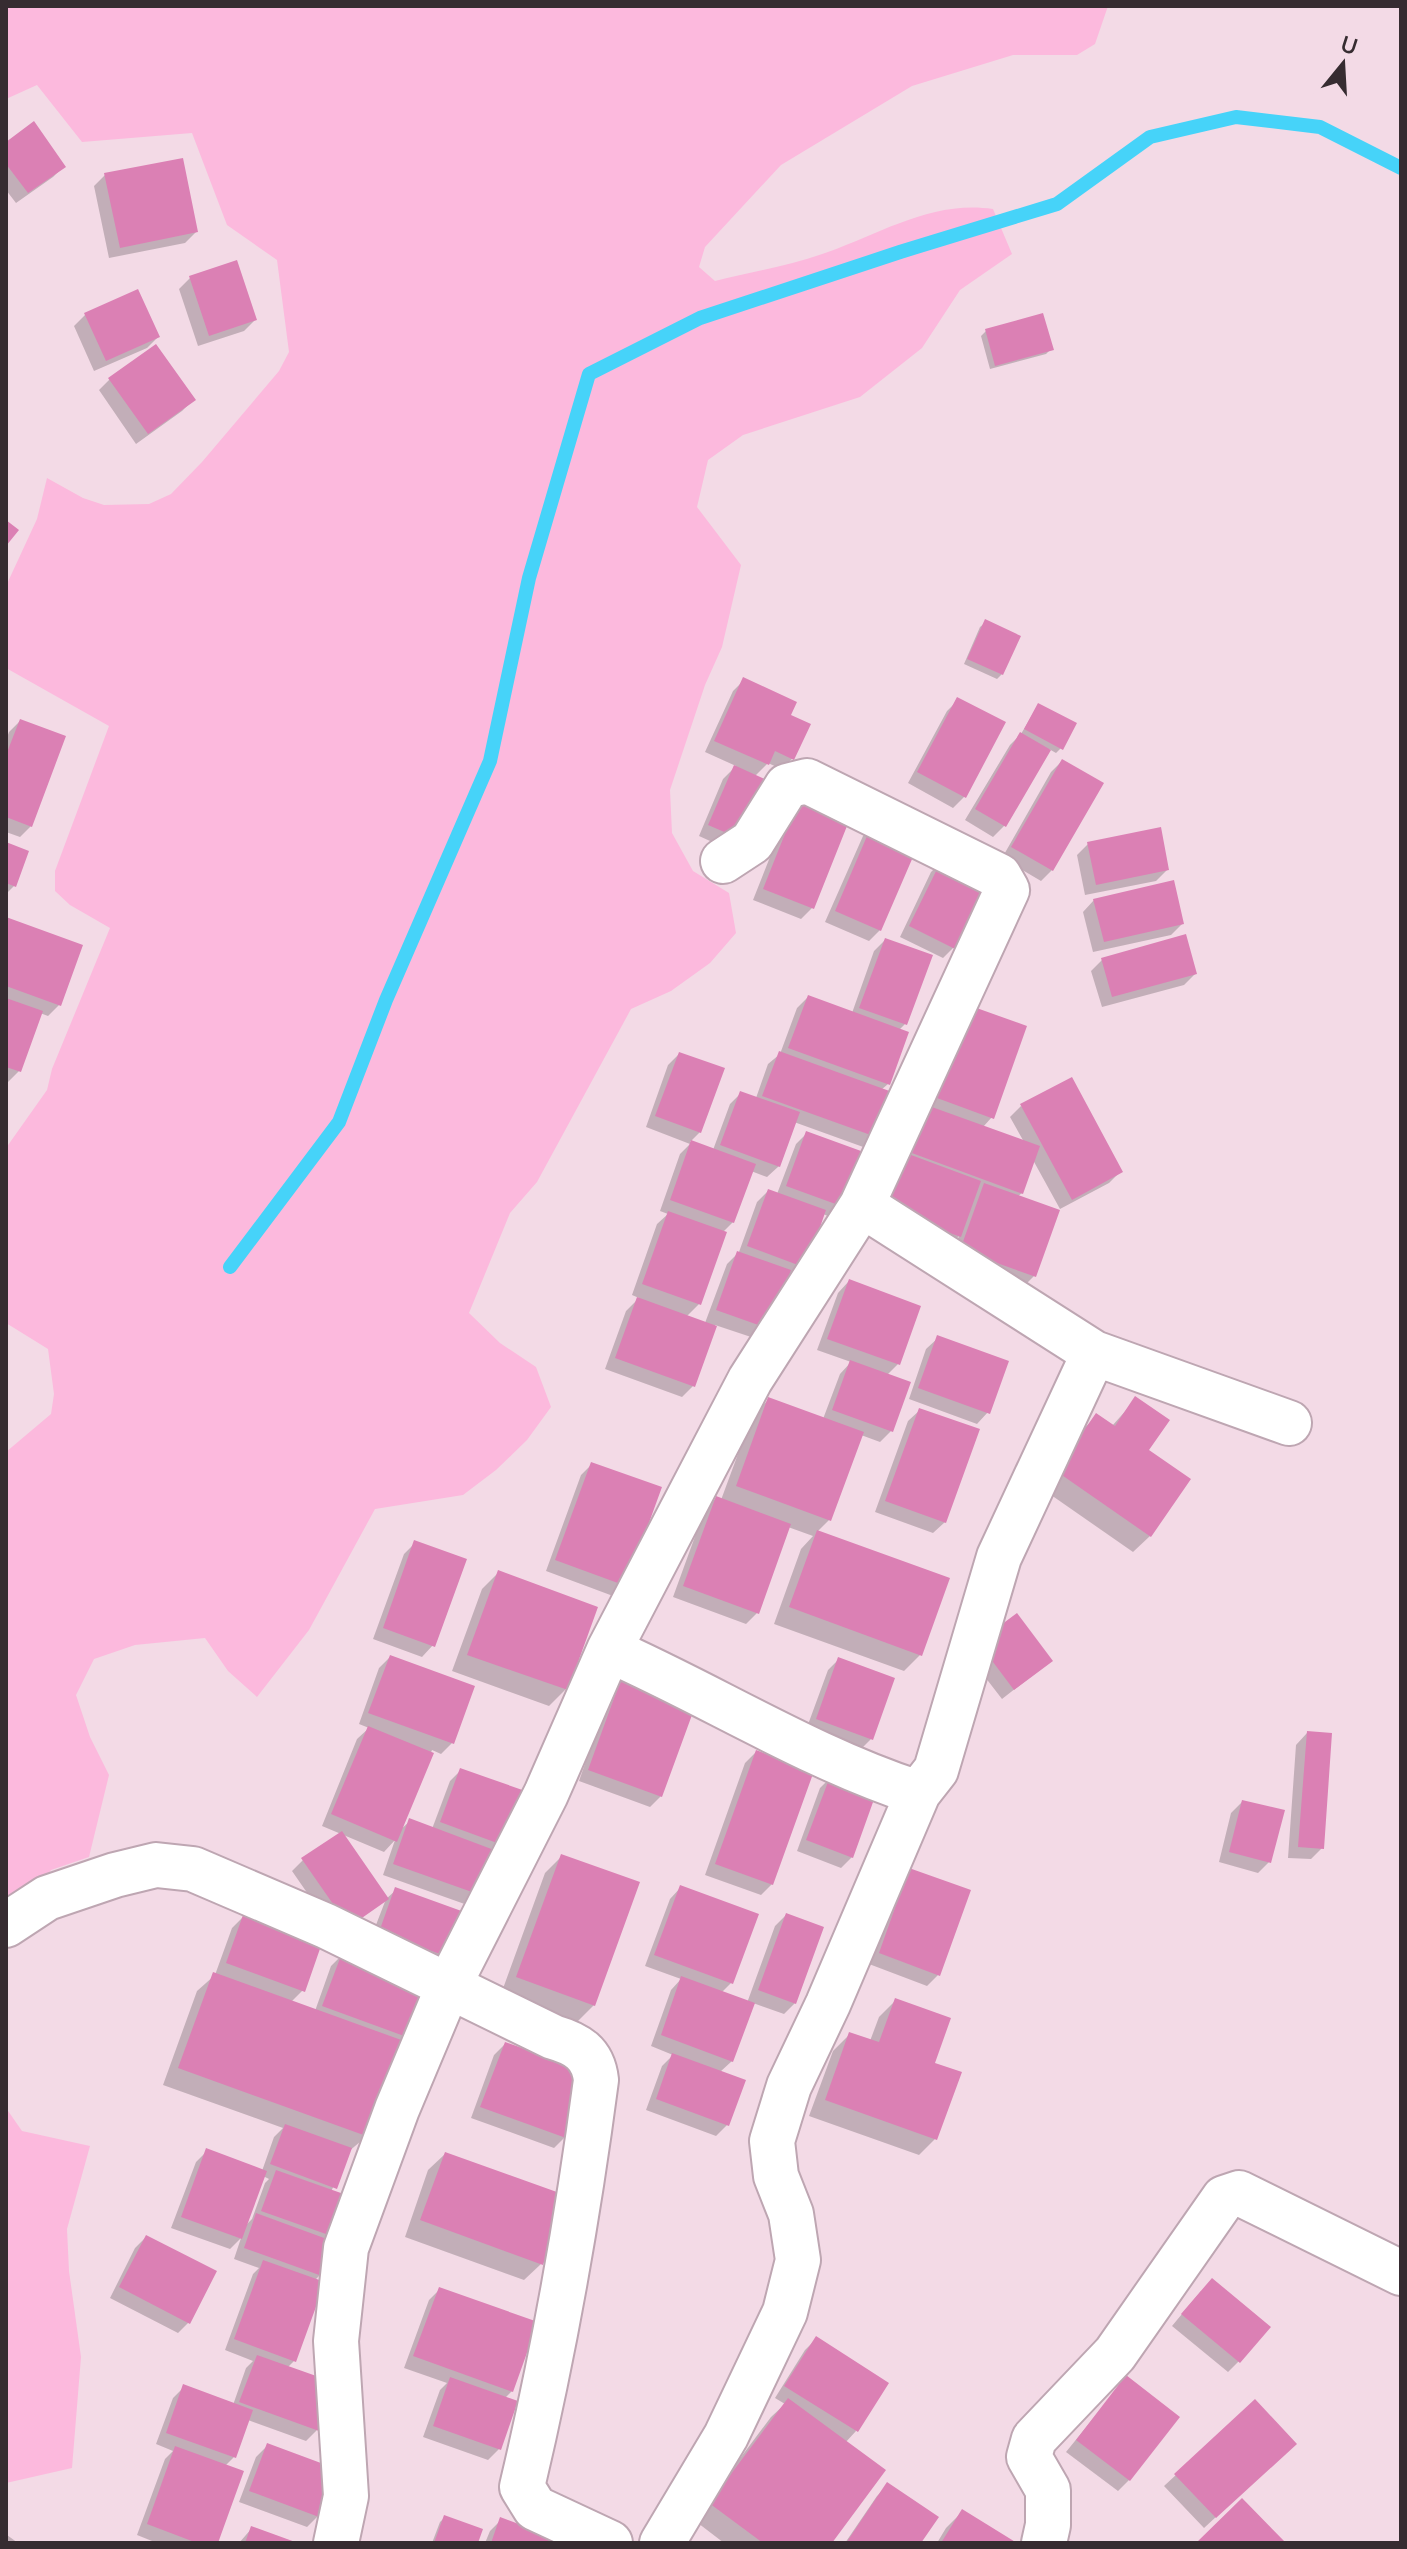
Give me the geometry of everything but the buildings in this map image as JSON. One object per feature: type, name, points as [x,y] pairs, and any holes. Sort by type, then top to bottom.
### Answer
[{"type":"street","points":[[336,2543],[346,2496],[336,2341],[346,2248],[397,2109],[449,1985],[546,1794],[609,1650],[750,1380],[862,1205],[1007,890],[999,876],[807,781],[787,786],[752,842],[723,861]]},
{"type":"street","points":[[862,1205],[1094,1353],[1289,1423]]},
{"type":"street","points":[[662,2543],[726,2436],[785,2312],[798,2260],[791,2214],[776,2176],[772,2141],[789,2086],[828,2004],[918,1793],[936,1770],[999,1557],[1094,1353]]},
{"type":"street","points":[[609,1650],[670,1677],[868,1777],[918,1793]]},
{"type":"street","points":[[6,1925],[47,1898],[115,1875],[156,1865],[193,1869],[326,1926],[553,2037],[576,2043],[591,2060],[596,2080],[580,2204],[546,2387],[522,2487],[535,2508],[610,2543]]},
{"type":"street","points":[[1044,2543],[1048,2525],[1048,2490],[1029,2457],[1034,2439],[1115,2354],[1224,2198],[1239,2193],[1401,2273]]},
{"type":"shaded area","points":[[6,6],[1108,6],[1095,44],[1077,55],[1013,55],[912,86],[781,165],[705,247],[699,267],[715,281],[814,257],[929,213],[971,207],[993,209],[1012,254],[960,290],[922,348],[860,397],[743,435],[708,460],[697,507],[741,565],[722,647],[705,685],[670,790],[672,833],[693,871],[729,893],[736,933],[710,963],[671,991],[631,1009],[537,1182],[510,1213],[469,1313],[500,1343],[536,1367],[551,1407],[527,1440],[496,1470],[463,1495],[375,1509],[309,1630],[257,1697],[228,1671],[205,1638],[135,1645],[94,1659],[76,1695],[90,1737],[109,1775],[89,1857],[51,1870],[6,1934],[6,1452],[51,1414],[54,1394],[48,1349],[6,1323],[6,1148],[47,1090],[52,1069],[110,928],[70,905],[55,891],[55,871],[109,726],[6,668],[6,586],[37,519],[47,478],[83,498],[104,505],[149,504],[171,494],[279,371],[289,352],[277,260],[227,225],[192,133],[82,142],[37,85],[6,99]]},
{"type":"shaded area","points":[[6,2108],[22,2131],[90,2146],[67,2229],[69,2271],[81,2357],[72,2468],[6,2483]]},
{"type":"waterway","points":[[230,1267],[339,1122],[386,1000],[490,761],[529,578],[589,374],[700,318],[1057,204],[1150,137],[1236,117],[1320,127],[1401,168]]}]
